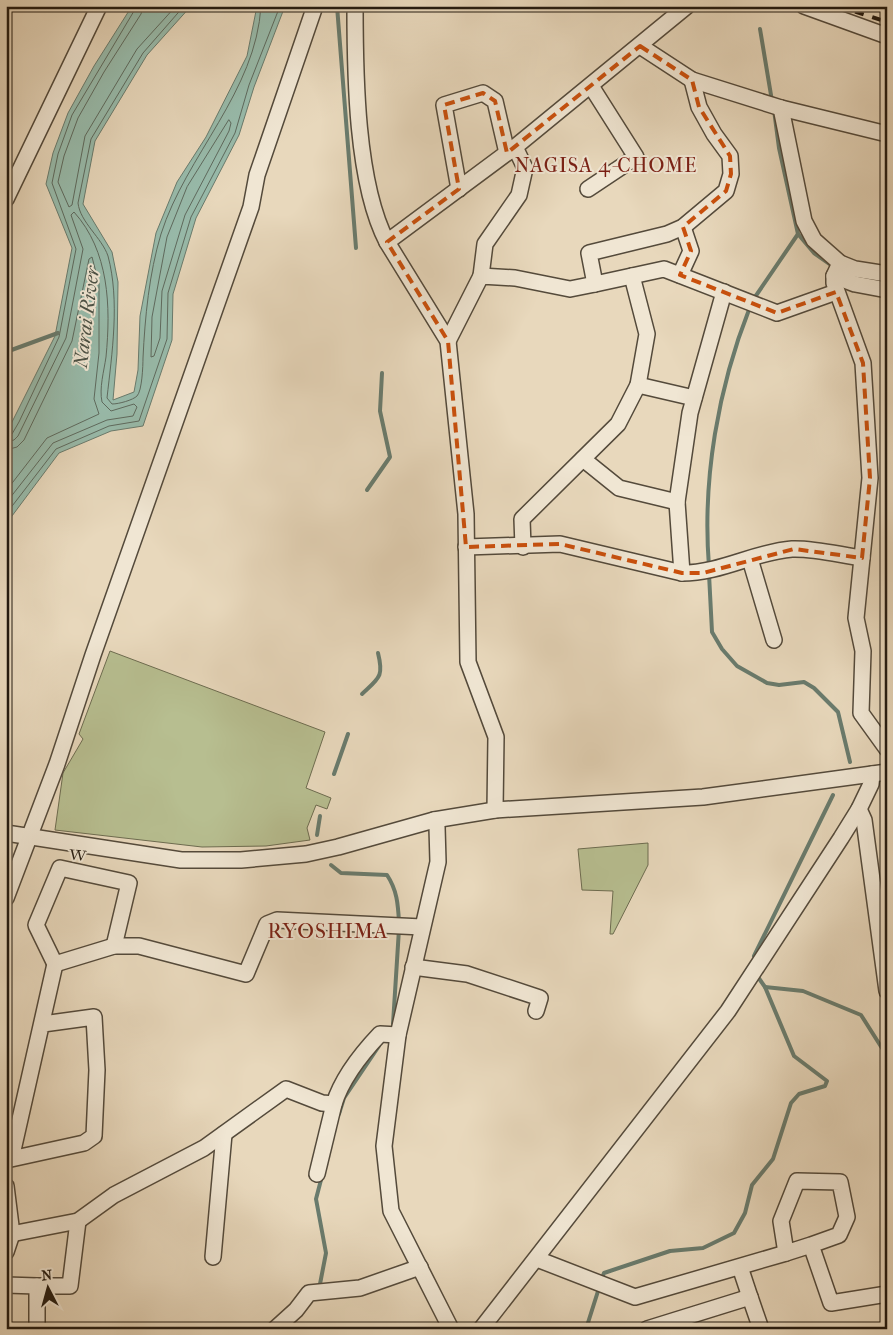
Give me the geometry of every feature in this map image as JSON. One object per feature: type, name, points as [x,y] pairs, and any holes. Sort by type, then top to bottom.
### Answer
[{"type":"street","points":[[6,199],[99,6]]},
{"type":"street","points":[[6,898],[251,206],[257,175],[315,6]]},
{"type":"street","points":[[355,6],[355,57],[360,129],[370,198],[379,227],[387,242],[448,341],[466,514],[468,662],[496,737],[495,810]]},
{"type":"street","points":[[387,242],[511,150],[592,86],[687,6]]},
{"type":"street","points":[[804,6],[887,36]]},
{"type":"street","points":[[640,46],[692,80],[781,108],[887,134]]},
{"type":"street","points":[[595,284],[590,253],[667,234],[683,227],[726,191],[731,174],[730,156],[714,134],[699,107],[692,80]]},
{"type":"street","points":[[588,189],[636,157],[592,86]]},
{"type":"street","points":[[448,341],[481,276],[485,244],[519,195],[525,168],[511,150],[495,101],[483,94],[444,105],[459,189]]},
{"type":"street","points":[[781,108],[804,221],[814,240],[837,269],[854,284],[887,290]]},
{"type":"street","points":[[680,275],[691,251],[683,227]]},
{"type":"street","points":[[481,276],[515,278],[570,289],[664,269],[777,313],[836,292]]},
{"type":"street","points":[[837,269],[855,269],[887,274]]},
{"type":"street","points":[[837,269],[836,292],[863,363],[870,478],[856,618],[863,651],[861,713],[887,750]]},
{"type":"street","points":[[523,547],[522,519],[618,424],[638,384],[647,334],[632,276]]},
{"type":"street","points":[[682,573],[677,502],[694,398],[724,292]]},
{"type":"street","points":[[638,384],[694,398]]},
{"type":"street","points":[[583,459],[619,488],[677,502]]},
{"type":"street","points":[[466,547],[523,547],[560,544],[682,573],[703,573],[750,559],[794,549],[862,558]]},
{"type":"street","points":[[750,559],[774,640]]},
{"type":"street","points":[[6,833],[181,860],[242,860],[298,855],[338,848],[434,820],[495,810],[703,797],[882,769]]},
{"type":"street","points":[[481,1329],[728,1011],[859,809],[870,784],[882,769]]},
{"type":"street","points":[[859,809],[864,820],[887,991]]},
{"type":"street","points":[[434,820],[437,827],[438,862],[398,1036],[384,1146],[391,1211],[451,1329]]},
{"type":"street","name":"ｗ","points":[[55,964],[36,925],[60,868],[129,883],[114,946]]},
{"type":"street","points":[[6,1252],[9,1234],[6,1185],[55,964],[114,946],[139,946],[246,974],[267,924],[277,920],[422,927]]},
{"type":"street","points":[[414,967],[467,974],[540,998],[536,1011]]},
{"type":"street","points":[[11,1160],[84,1143],[94,1136],[97,1070],[94,1017],[43,1024]]},
{"type":"street","points":[[317,1174],[339,1090],[365,1051],[380,1034],[398,1036]]},
{"type":"street","points":[[9,1234],[78,1221],[114,1195],[204,1148],[286,1089],[322,1103],[334,1104]]},
{"type":"street","points":[[213,1258],[224,1134]]},
{"type":"street","points":[[537,1258],[635,1297],[740,1267],[839,1235],[847,1217],[840,1182],[796,1181],[781,1221],[786,1252]]},
{"type":"street","points":[[6,1285],[70,1286],[78,1221]]},
{"type":"street","points":[[810,1245],[831,1303],[887,1294]]},
{"type":"street","points":[[740,1267],[761,1329]]},
{"type":"street","points":[[275,1329],[296,1310],[309,1293],[360,1288],[420,1268]]},
{"type":"street","points":[[37,1286],[37,1329]]},
{"type":"street","points":[[647,1329],[750,1297]]},
{"type":"highlighted area","points":[[640,46],[692,80],[699,107],[730,156],[731,174],[726,191],[683,227],[691,251],[680,275],[777,313],[836,292],[863,363],[870,478],[862,558],[794,549],[703,573],[682,573],[560,544],[466,547],[448,341],[387,242],[459,189],[444,105],[483,93],[495,101],[507,153]]},
{"type":"shaded area","points":[[110,651],[325,732],[306,788],[331,798],[327,809],[316,805],[307,828],[310,840],[266,846],[202,847],[55,830],[63,773],[83,739],[79,734]]},
{"type":"shaded area","points":[[648,843],[648,865],[613,934],[610,934],[613,891],[582,890],[578,849]]},
{"type":"water","name":"Narai River","points":[[132,6],[191,6],[147,55],[95,141],[83,204],[112,252],[118,282],[117,354],[113,400],[134,392],[138,370],[140,316],[156,233],[177,182],[206,137],[247,56],[257,6],[285,6],[254,87],[239,135],[196,218],[173,294],[172,340],[143,426],[111,431],[59,453],[6,524],[6,434],[55,336],[72,248],[46,184],[53,153],[68,113],[94,66]]},
{"type":"waterway","points":[[337,6],[356,248]]},
{"type":"waterway","points":[[760,29],[772,101]]},
{"type":"waterway","points":[[774,110],[779,148],[798,234],[814,253],[834,267]]},
{"type":"waterway","points":[[753,300],[798,234]]},
{"type":"waterway","points":[[709,567],[708,501],[710,467],[715,434],[729,369],[750,307]]},
{"type":"waterway","points":[[6,352],[58,333]]},
{"type":"waterway","points":[[367,490],[390,457],[380,411],[382,373]]},
{"type":"waterway","points":[[709,574],[712,632],[722,649],[737,666],[767,683],[779,685],[804,682],[814,688],[838,712],[850,762]]},
{"type":"waterway","points":[[362,694],[379,676],[378,653]]},
{"type":"waterway","points":[[334,774],[348,734]]},
{"type":"waterway","points":[[754,956],[833,795]]},
{"type":"waterway","points":[[317,835],[320,816]]},
{"type":"waterway","points":[[331,865],[341,873],[387,875],[396,897],[399,922]]},
{"type":"waterway","points":[[393,1024],[399,929]]},
{"type":"waterway","points":[[601,1281],[604,1273],[670,1251],[703,1248],[734,1233],[745,1213],[752,1185],[773,1159],[791,1103],[799,1094],[825,1086],[827,1081],[794,1056],[765,987],[758,977]]},
{"type":"waterway","points":[[765,987],[803,991],[861,1015],[887,1056]]},
{"type":"waterway","points":[[339,1114],[344,1098],[379,1046]]},
{"type":"waterway","points":[[320,1284],[326,1253],[316,1199],[322,1176]]},
{"type":"waterway","points":[[586,1329],[599,1288]]},
{"type":"railway","points":[[838,6],[887,22]]},
{"type":"district","name":"NAGISA 4-CHOME","points":[[606,165]]},
{"type":"district","name":"RYOSHIMA","points":[[328,931]]}]
